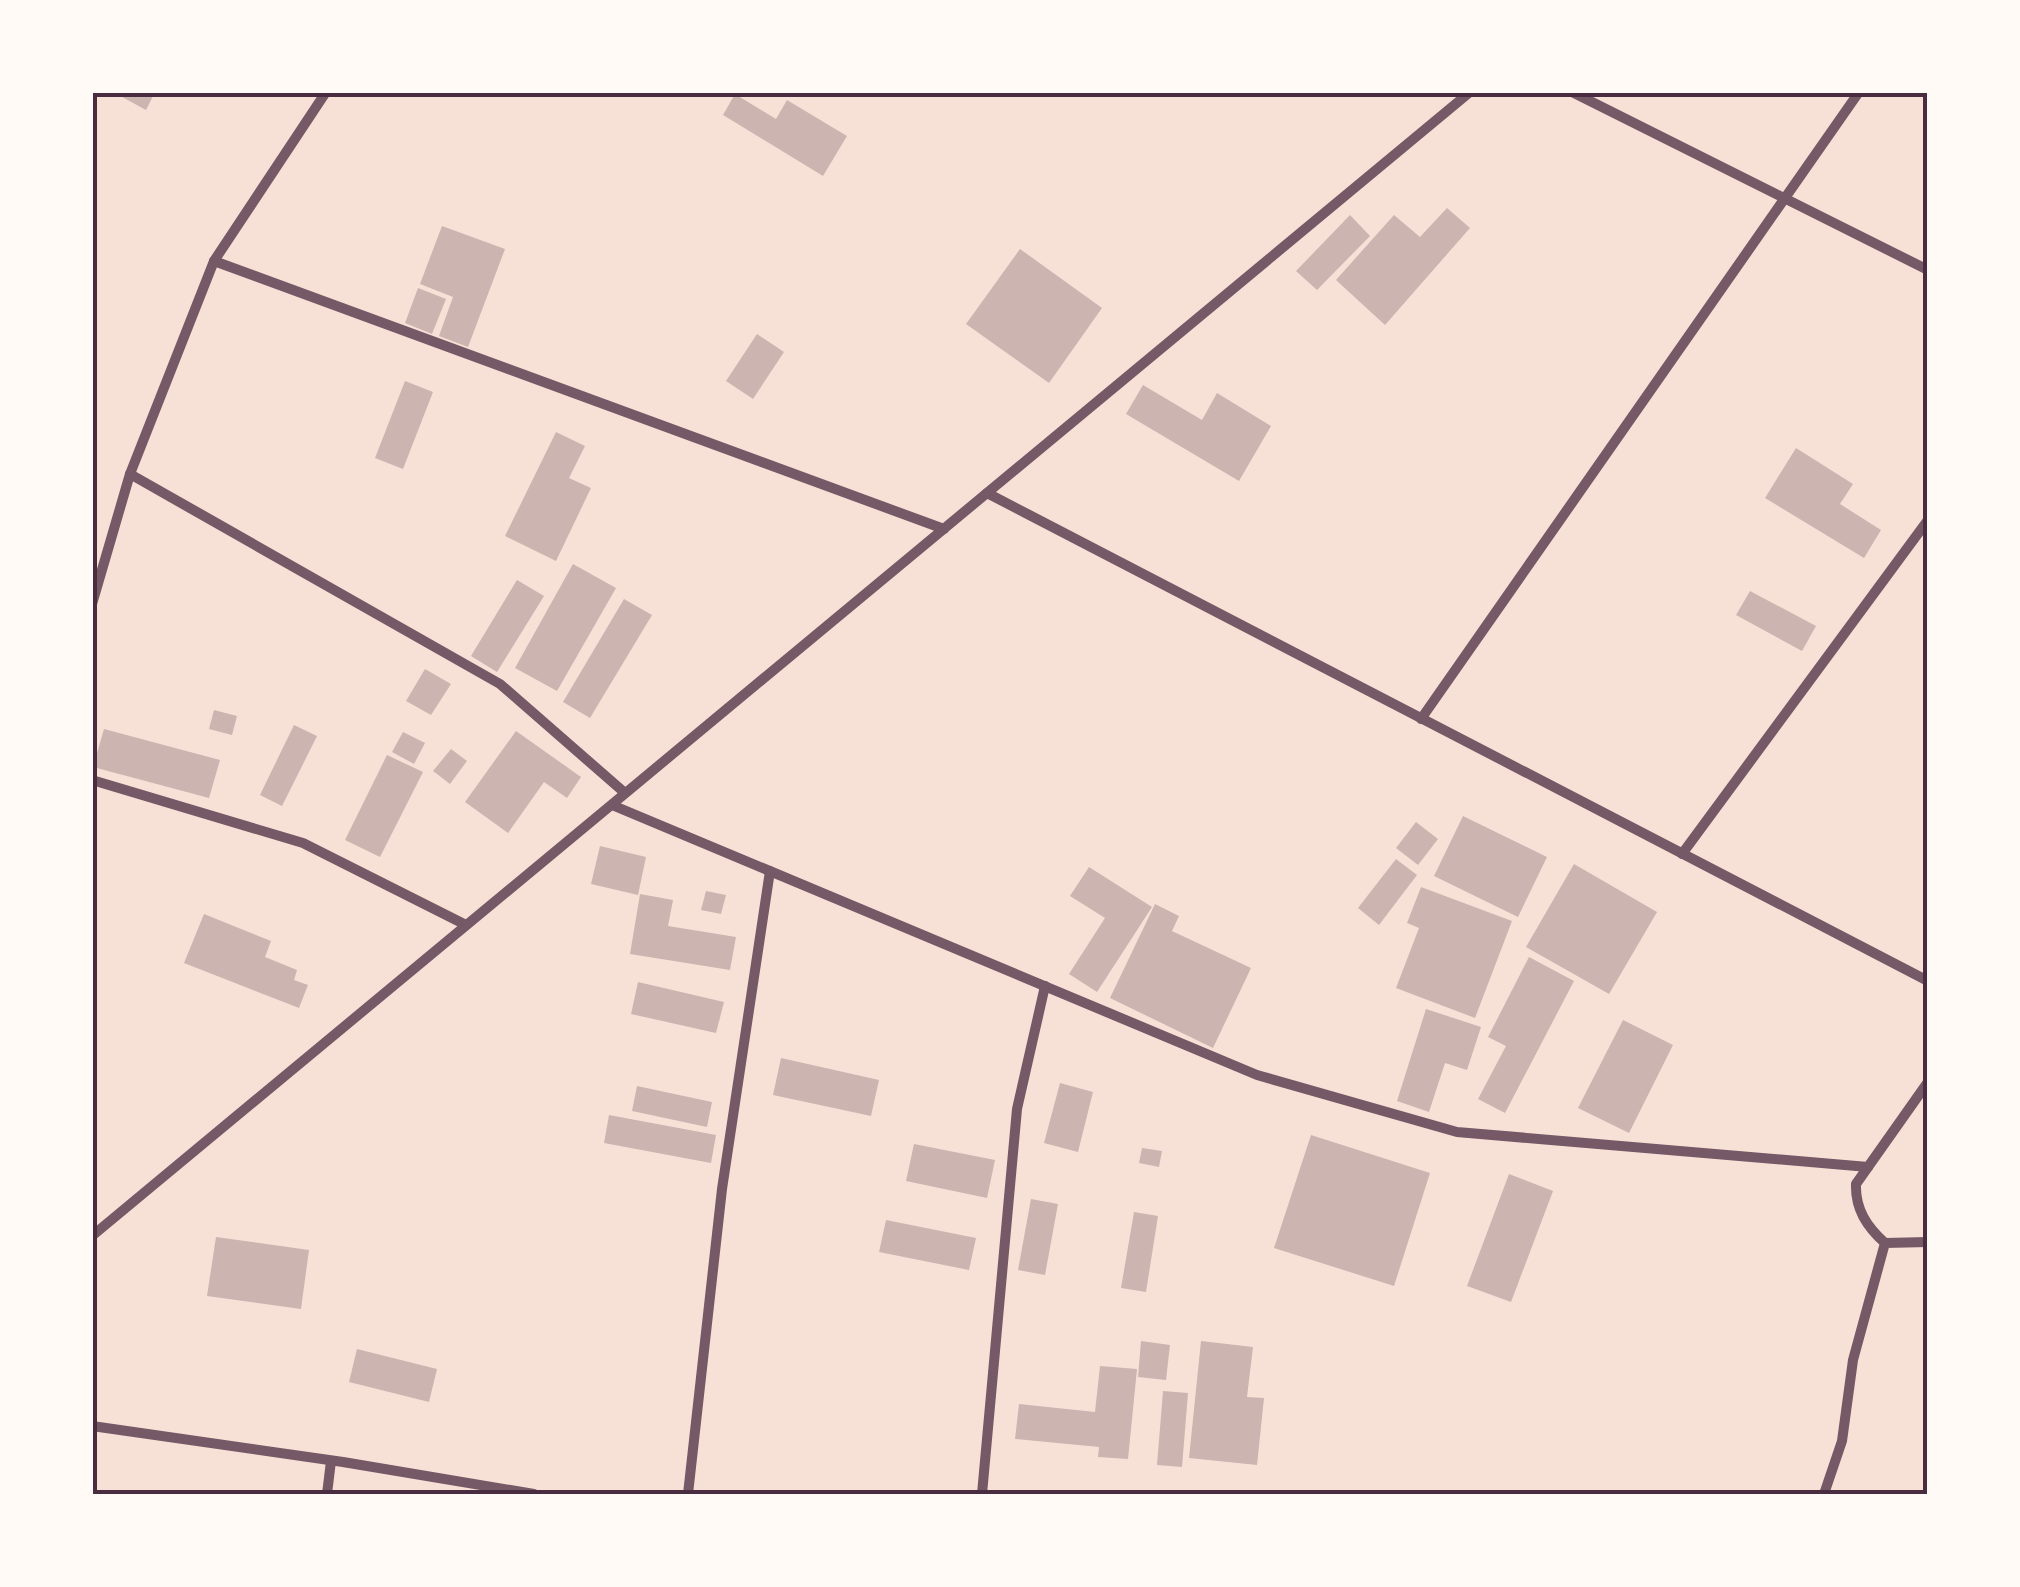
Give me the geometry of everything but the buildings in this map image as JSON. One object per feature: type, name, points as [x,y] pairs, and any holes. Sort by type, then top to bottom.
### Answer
[{"type":"street","points":[[92,604],[130,474],[214,261],[326,92]]},
{"type":"street","points":[[92,1236],[1470,92]]},
{"type":"street","points":[[1572,92],[1928,270]]},
{"type":"street","points":[[1421,718],[1859,92]]},
{"type":"street","points":[[214,261],[944,529]]},
{"type":"street","points":[[130,474],[500,684],[625,794]]},
{"type":"street","points":[[987,493],[1928,981]]},
{"type":"street","points":[[1682,854],[1928,520]]},
{"type":"street","points":[[92,780],[303,843],[466,925]]},
{"type":"street","points":[[612,805],[1257,1075],[1456,1132],[1868,1167]]},
{"type":"street","points":[[688,1494],[722,1189],[770,871]]},
{"type":"street","points":[[982,1494],[1017,1109],[1045,986]]},
{"type":"street","points":[[1928,1082],[1856,1184],[1856,1198],[1870,1230],[1885,1243],[1928,1242]]},
{"type":"street","points":[[1824,1494],[1842,1441],[1853,1360],[1885,1243]]},
{"type":"street","points":[[92,1426],[534,1494]]},
{"type":"street","points":[[327,1494],[331,1461]]}]
